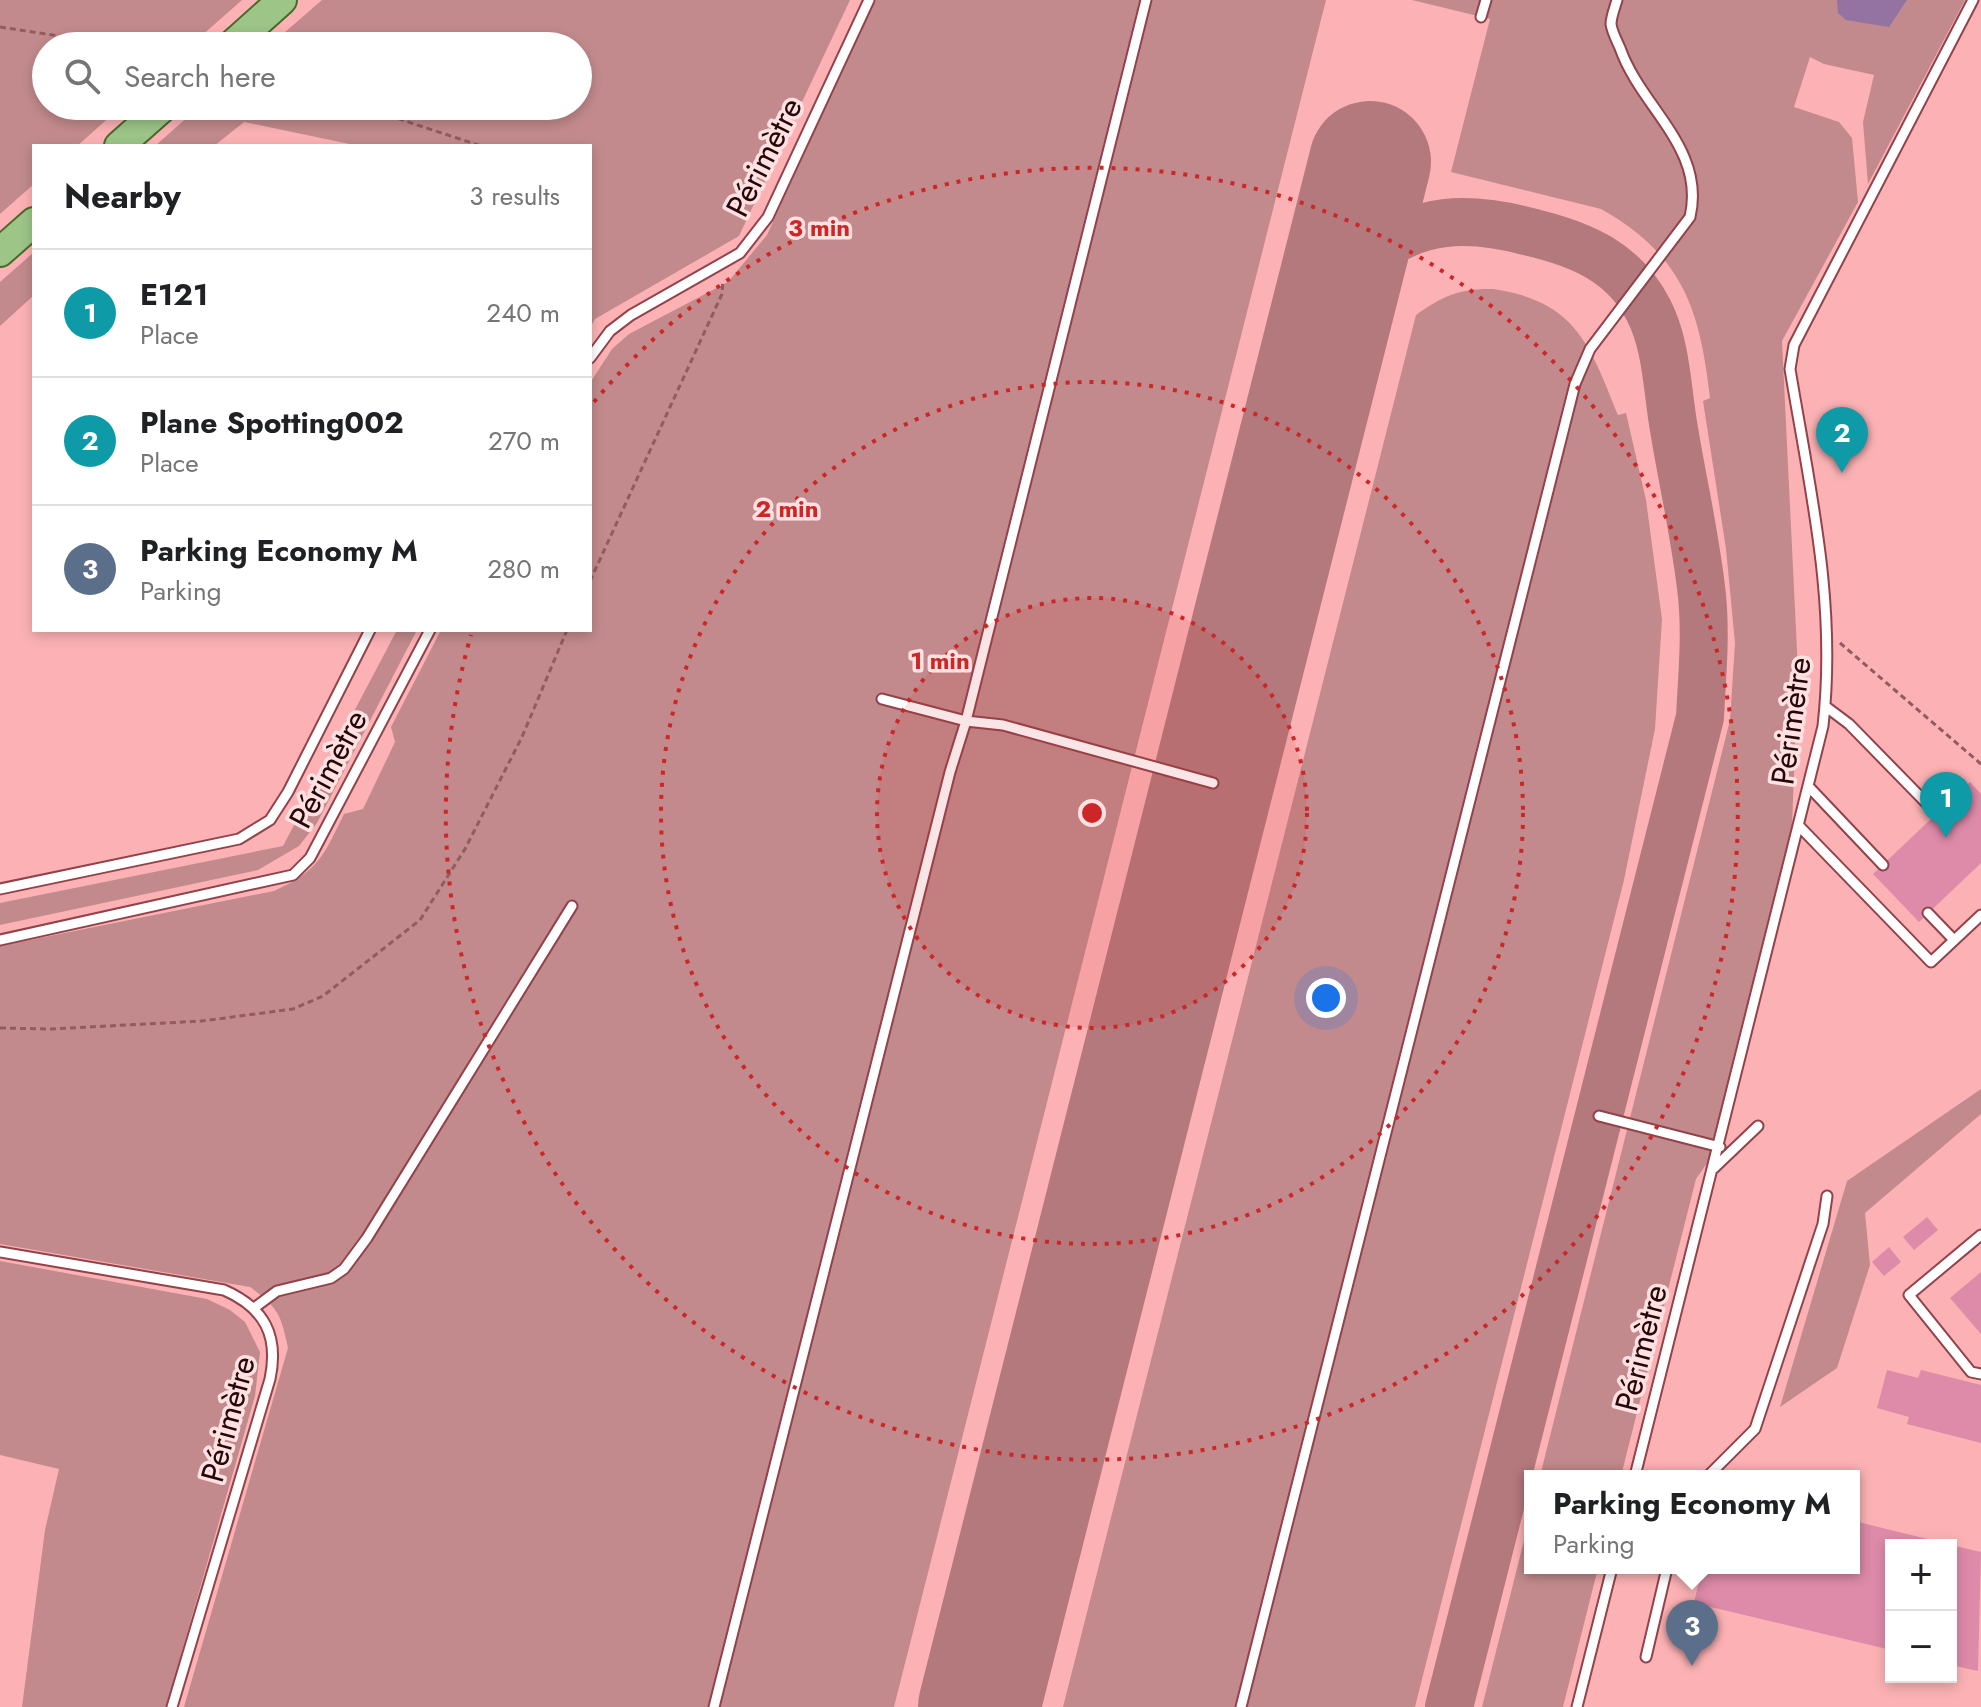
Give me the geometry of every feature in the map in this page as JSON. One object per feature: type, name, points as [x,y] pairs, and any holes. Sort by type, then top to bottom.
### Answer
[{"type":"main road","points":[[247,32],[282,0]]},
{"type":"main road","points":[[121,144],[148,120]]},
{"type":"main road","points":[[0,252],[32,224]]},
{"type":"lane","name":"Périmètre","points":[[592,355],[610,331],[631,315],[723,264],[749,243],[768,217],[869,0]]},
{"type":"lane","points":[[714,1707],[1146,0]]},
{"type":"lane","points":[[1481,17],[1486,0]]},
{"type":"lane","points":[[1241,1707],[1575,384],[1590,349],[1690,217],[1695,197],[1692,170],[1623,57],[1611,24],[1617,0]]},
{"type":"lane","name":"Périmètre","points":[[1637,1470],[1810,788],[1825,706],[1826,592],[1790,369],[1794,345],[1804,318],[1973,0]]},
{"type":"lane","points":[[0,889],[239,839],[270,820],[288,792],[369,632]]},
{"type":"lane","name":"Périmètre","points":[[0,940],[293,875],[310,858],[324,833],[429,632]]},
{"type":"lane","points":[[882,699],[966,721],[1003,725],[1213,783]]},
{"type":"lane","points":[[1825,706],[1849,724],[1937,814]]},
{"type":"lane","points":[[1810,788],[1883,865]]},
{"type":"lane","points":[[1800,827],[1931,962],[1981,915]]},
{"type":"lane","points":[[0,1252],[224,1290],[254,1308],[277,1291],[331,1278],[344,1269],[367,1238],[572,906]]},
{"type":"lane","points":[[1928,913],[1954,940]]},
{"type":"lane","points":[[1599,1116],[1720,1147]]},
{"type":"lane","points":[[1714,1168],[1758,1126]]},
{"type":"lane","points":[[1714,1470],[1755,1429],[1823,1224],[1827,1196]]},
{"type":"lane","points":[[1981,1235],[1909,1295],[1971,1372],[1981,1374]]},
{"type":"lane","name":"Périmètre","points":[[172,1707],[273,1368],[272,1335],[254,1308]]},
{"type":"lane","points":[[1577,1707],[1610,1574]]},
{"type":"lane","points":[[1646,1657],[1666,1574]]},
{"type":"path","points":[[0,27],[33,32]]},
{"type":"path","points":[[402,120],[475,144]]},
{"type":"path","points":[[592,577],[722,294],[723,264]]},
{"type":"path","points":[[0,1028],[51,1029],[202,1021],[293,1009],[323,996],[420,920],[465,849],[522,737],[566,632]]},
{"type":"path","points":[[1828,633],[1981,764]]},
{"type":"shaded area","points":[[0,0],[242,0],[206,32],[32,32],[32,120],[106,120],[79,144],[32,144],[32,186],[0,214]]},
{"type":"shaded area","points":[[322,0],[850,0],[739,236],[595,319],[592,324],[592,144],[349,144],[244,122],[216,144],[157,144],[184,120],[592,120],[592,32],[285,32]]},
{"type":"shaded area","points":[[874,0],[1326,0],[894,1707],[184,1707],[288,1348],[286,1336],[277,1313],[250,1287],[0,1244],[0,946],[274,891],[289,884],[318,861],[344,814],[363,809],[395,742],[391,727],[440,632],[592,632],[592,380],[612,349],[629,334],[728,282],[767,235]]},
{"type":"shaded area","points":[[1412,0],[1965,0],[1868,184],[1863,122],[1874,75],[1824,64],[1810,57],[1794,107],[1839,122],[1852,138],[1858,202],[1782,341],[1798,671],[1792,825],[1708,1162],[1696,1179],[1623,1470],[1542,1470],[1730,720],[1735,643],[1726,549],[1703,401],[1710,398],[1706,366],[1693,312],[1669,266],[1629,227],[1601,209],[1451,172],[1490,19]]},
{"type":"shaded area","points":[[1837,0],[1907,0],[1889,27],[1846,20],[1838,13]]},
{"type":"shaded area","points":[[32,254],[32,297],[0,326],[0,282]]},
{"type":"shaded area","points":[[1493,289],[1544,304],[1562,316],[1588,348],[1618,415],[1626,413],[1646,500],[1662,619],[1655,729],[1624,880],[1415,1707],[1063,1707],[1416,315],[1452,294]]},
{"type":"shaded area","points":[[396,632],[416,632],[317,823],[299,846],[258,870],[0,925],[0,903],[283,846]]},
{"type":"shaded area","points":[[1981,1089],[1981,1114],[1865,1213],[1870,1265],[1837,1368],[1780,1407],[1847,1181]]},
{"type":"shaded area","points":[[0,1261],[207,1299],[230,1310],[245,1322],[260,1352],[255,1396],[166,1707],[22,1707],[45,1530],[59,1469],[0,1455]]},
{"type":"shaded area","points":[[1524,1541],[1524,1574],[1596,1574],[1563,1707],[1482,1707]]},
{"type":"building","points":[[1970,782],[1981,794],[1981,863],[1919,922],[1873,874]]},
{"type":"building","points":[[1927,1217],[1938,1230],[1914,1250],[1903,1237]]},
{"type":"building","points":[[1889,1247],[1901,1262],[1884,1276],[1872,1262]]},
{"type":"building","points":[[1981,1272],[1981,1334],[1950,1298]]},
{"type":"building","points":[[1887,1370],[1918,1378],[1921,1370],[1981,1385],[1981,1443],[1907,1424],[1909,1417],[1877,1408]]},
{"type":"building","points":[[1860,1522],[1928,1539],[1885,1539],[1885,1649],[1694,1603],[1701,1574],[1860,1574]]},
{"type":"building","points":[[1957,1546],[1981,1552],[1978,1671],[1957,1666]]},
{"type":"taxiway","points":[[1318,366],[1340,297],[1355,272],[1383,246],[1423,227],[1466,222],[1511,227],[1552,238],[1601,258],[1628,280],[1639,294],[1659,337],[1702,596],[1704,642],[1700,717],[1449,1707]]},
{"type":"runway","points":[[979,1707],[1370,162]]},
{"type":"place","name":"Plane Spotting002","points":[[1842,473]]},
{"type":"place","name":"E121","points":[[1946,838]]},
{"type":"place","name":"Parking Economy M","points":[[1692,1666]]}]
